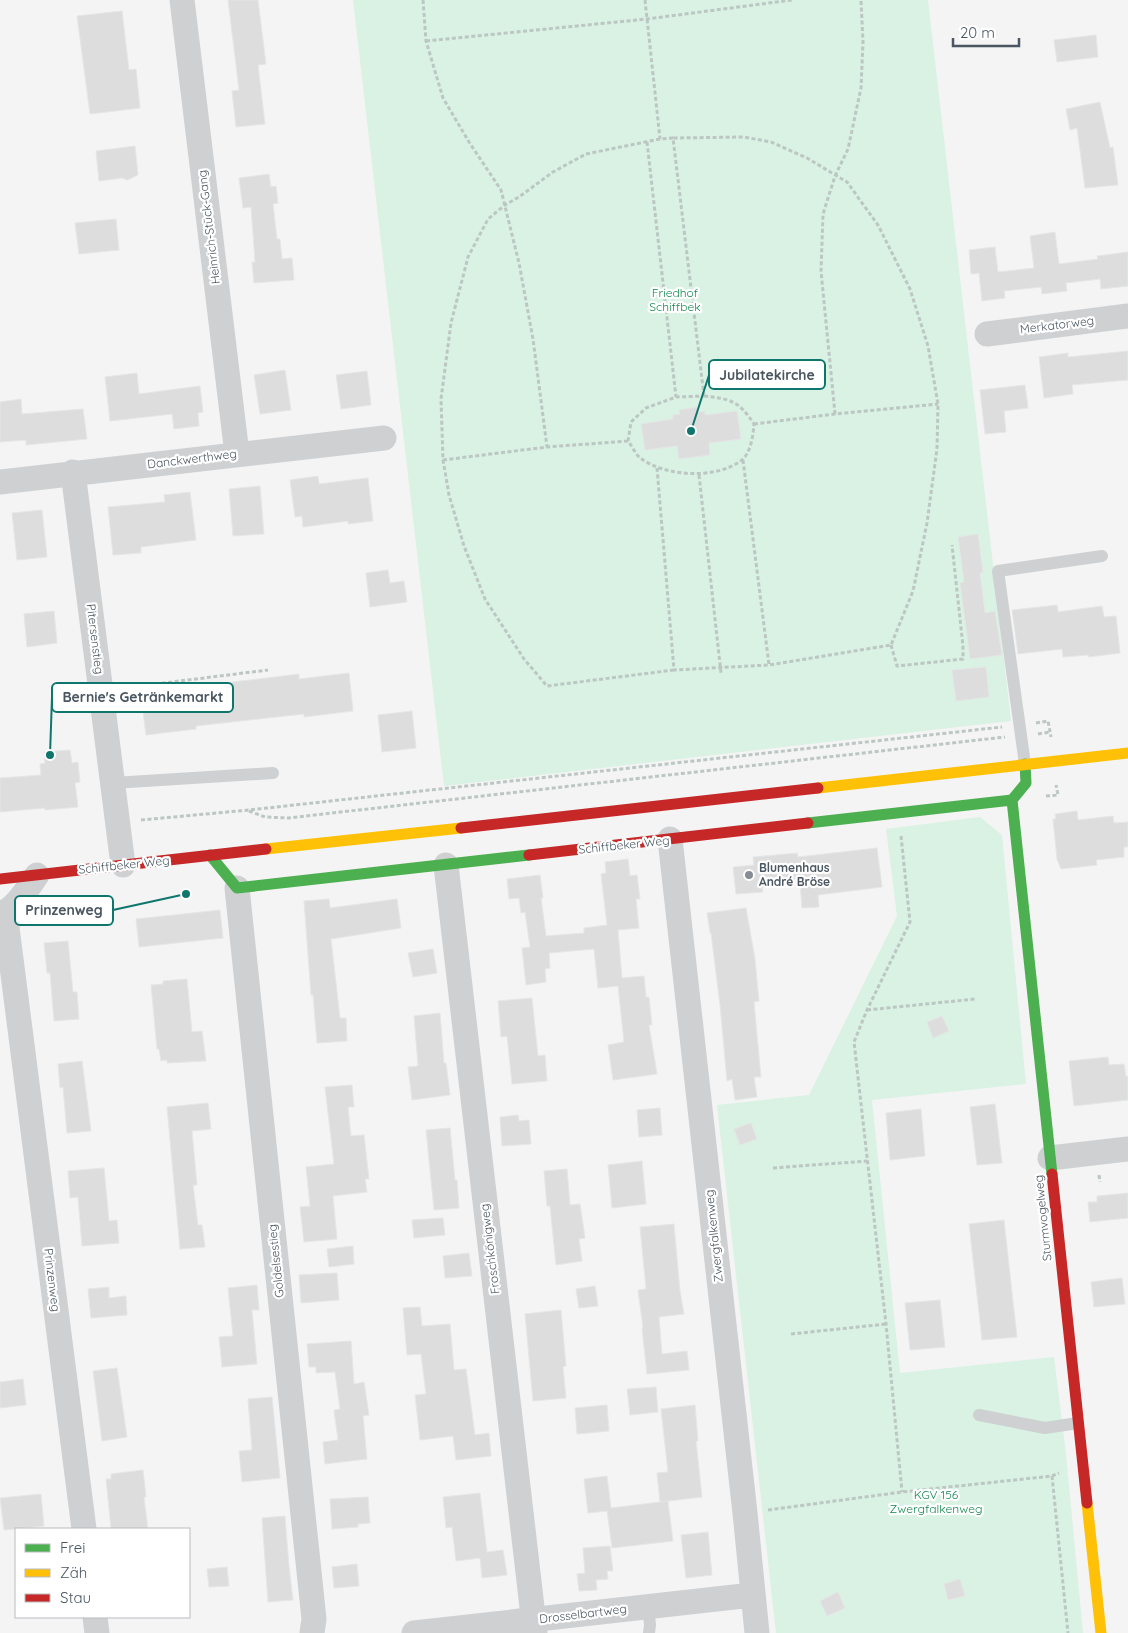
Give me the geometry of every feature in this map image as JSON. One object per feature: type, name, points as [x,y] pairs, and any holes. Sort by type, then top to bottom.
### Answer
[{"type":"street","name":"Heinrich-Stück-Gang","points":[[182,0],[237,454]]},
{"type":"street","name":"Merkatorweg","points":[[987,334],[1128,316]]},
{"type":"street","name":"Danckwerthweg","points":[[0,482],[73,472],[384,438]]},
{"type":"street","name":"Pitersenstieg","points":[[73,472],[123,865]]},
{"type":"street","name":"Schiffbeker Weg","points":[[0,879],[1128,753]]},
{"type":"street","points":[[1012,800],[1026,783],[1025,764]]},
{"type":"street","name":"Schiffbeker Weg","points":[[237,888],[1012,800]]},
{"type":"street","name":"Sturmvogelweg","points":[[1012,800],[1101,1633]]},
{"type":"street","name":"Zwergfalkenweg","points":[[670,839],[757,1633]]},
{"type":"street","points":[[210,855],[237,888]]},
{"type":"street","name":"Froschkönigweg","points":[[446,865],[534,1627]]},
{"type":"street","points":[[2,913],[19,900],[37,875]]},
{"type":"street","name":"Goldelsestieg","points":[[237,888],[314,1618],[312,1633]]},
{"type":"street","name":"Prinzenweg","points":[[2,913],[84,1528]]},
{"type":"street","points":[[1050,1158],[1128,1149]]},
{"type":"street","name":"Drosselbartweg","points":[[414,1633],[534,1627],[648,1607],[752,1595]]},
{"type":"street","points":[[95,1618],[97,1633]]},
{"type":"lane","points":[[1025,764],[998,571],[1102,556]]},
{"type":"lane","points":[[113,783],[273,773]]},
{"type":"lane","points":[[979,1415],[1045,1428],[1078,1423]]},
{"type":"lane","points":[[648,1607],[649,1633]]},
{"type":"path","points":[[423,0],[426,41],[443,98],[501,190],[519,263],[533,340],[547,447]]},
{"type":"path","points":[[645,0],[660,138]]},
{"type":"path","points":[[426,41],[647,19],[792,0]]},
{"type":"path","points":[[836,414],[821,271],[824,214],[835,176],[848,149],[861,88],[863,42],[860,0]]},
{"type":"path","points":[[891,645],[769,665],[720,666],[674,670],[546,686],[524,659],[485,599],[464,546],[450,495],[443,460],[441,399],[451,323],[468,257],[488,219],[553,172],[586,154],[660,138],[744,137],[771,142],[807,158],[847,182],[878,226],[910,289],[928,346],[938,404],[937,449],[927,523],[913,590],[891,645],[896,666],[963,658],[952,545]]},
{"type":"path","points":[[673,138],[704,396]]},
{"type":"path","points":[[647,142],[676,397]]},
{"type":"path","points":[[743,460],[721,471],[699,475],[657,468],[638,456],[628,441],[631,422],[646,408],[676,397],[704,396],[726,398],[744,408],[754,424],[751,444],[743,460],[769,665]]},
{"type":"path","points":[[754,424],[938,404]]},
{"type":"path","points":[[443,460],[547,447],[628,441]]},
{"type":"path","points":[[657,468],[674,670]]},
{"type":"path","points":[[699,475],[721,673]]},
{"type":"path","points":[[101,691],[268,670]]},
{"type":"path","points":[[118,824],[249,810],[1020,730],[1050,734],[1048,721],[1020,730],[288,818],[265,817],[249,810]]},
{"type":"path","points":[[899,813],[910,922],[866,1010],[854,1042],[886,1324],[902,1492]]},
{"type":"path","points":[[866,1010],[975,999]]},
{"type":"path","points":[[773,1168],[867,1161]]},
{"type":"path","points":[[791,1334],[886,1324]]},
{"type":"path","points":[[745,1513],[902,1492],[1052,1476],[1068,1633]]},
{"type":"green space","name":"Friedhof Schiffbek","points":[[353,0],[928,0],[1011,721],[444,786]]},
{"type":"green space","name":"KGV 156 Zwergfalkenweg","points":[[980,817],[1002,835],[1026,1084],[872,1100],[900,1373],[1054,1357],[1066,1454],[1083,1633],[776,1633],[717,1105],[809,1095],[897,916],[886,829]]},
{"type":"building","points":[[228,0],[258,0],[266,64],[258,65],[265,124],[236,127],[232,91],[239,90]]},
{"type":"building","points":[[122,11],[129,70],[136,69],[140,108],[90,114],[77,16]]},
{"type":"building","points":[[1096,35],[1098,57],[1057,62],[1054,40]]},
{"type":"building","points":[[1100,102],[1110,148],[1113,147],[1118,185],[1085,188],[1077,128],[1070,130],[1066,109]]},
{"type":"building","points":[[135,146],[138,175],[127,180],[122,178],[99,181],[96,151]]},
{"type":"building","points":[[269,174],[271,187],[276,186],[278,203],[273,204],[277,239],[280,239],[282,259],[292,258],[294,280],[254,283],[252,262],[255,262],[251,207],[243,208],[239,178]]},
{"type":"building","points":[[116,219],[119,250],[79,254],[75,223]]},
{"type":"building","points":[[1055,232],[1059,264],[1098,259],[1097,256],[1128,252],[1128,286],[1101,289],[1100,279],[1066,283],[1067,291],[1042,294],[1041,287],[1004,291],[1005,298],[982,301],[979,273],[971,274],[969,250],[995,247],[998,272],[1034,268],[1030,236]]},
{"type":"building","points":[[1128,351],[1128,380],[1072,385],[1073,394],[1044,398],[1039,357],[1068,353],[1068,357]]},
{"type":"building","points":[[285,370],[291,410],[260,414],[254,375]]},
{"type":"building","points":[[367,371],[371,405],[341,409],[336,375]]},
{"type":"building","points":[[137,373],[139,394],[200,386],[203,412],[198,413],[199,426],[174,429],[172,414],[110,421],[105,377]]},
{"type":"building","points":[[1025,385],[1028,408],[1004,411],[1006,432],[985,434],[980,390]]},
{"type":"building","points":[[21,399],[22,414],[83,409],[87,439],[26,445],[26,440],[0,442],[0,402]]},
{"type":"building","points":[[697,407],[697,412],[705,411],[705,415],[737,411],[741,439],[709,443],[710,455],[679,459],[677,446],[645,450],[641,424],[673,419],[673,415],[680,414],[679,410]]},
{"type":"building","points":[[318,476],[319,484],[368,478],[373,521],[348,524],[348,521],[303,527],[302,516],[295,517],[290,480]]},
{"type":"building","points":[[260,486],[264,534],[233,536],[229,489]]},
{"type":"building","points":[[190,492],[196,540],[141,547],[141,553],[113,555],[108,507],[165,502],[164,495]]},
{"type":"building","points":[[42,510],[47,557],[17,560],[12,513]]},
{"type":"building","points":[[978,534],[983,573],[980,573],[985,613],[995,611],[1002,655],[970,659],[960,583],[964,582],[958,537]]},
{"type":"building","points":[[388,570],[390,583],[404,581],[407,602],[370,607],[366,573]]},
{"type":"building","points":[[1057,605],[1058,612],[1102,606],[1104,617],[1116,616],[1120,653],[1089,657],[1088,655],[1063,657],[1062,649],[1018,654],[1012,610]]},
{"type":"building","points":[[54,611],[57,643],[27,647],[24,614]]},
{"type":"building","points":[[986,667],[989,697],[956,701],[952,670]]},
{"type":"building","points":[[349,673],[353,711],[304,717],[304,714],[196,726],[196,729],[146,735],[141,696],[192,690],[191,687],[299,674],[299,679]]},
{"type":"building","points":[[412,711],[416,748],[382,752],[378,715]]},
{"type":"building","points":[[70,750],[72,763],[78,762],[80,782],[75,783],[78,807],[0,812],[0,778],[41,775],[40,764],[45,763],[44,752]]},
{"type":"building","points":[[1077,811],[1078,820],[1113,816],[1114,823],[1128,822],[1128,847],[1124,847],[1124,857],[1096,860],[1097,865],[1061,869],[1057,859],[1053,819],[1056,819],[1055,814]]},
{"type":"building","points":[[877,848],[882,887],[818,895],[819,907],[802,908],[800,883],[762,888],[763,892],[736,894],[733,867],[754,865],[753,857],[797,853],[798,857]]},
{"type":"building","points":[[628,859],[630,876],[637,875],[640,899],[636,899],[639,928],[618,930],[622,978],[644,976],[646,997],[649,997],[652,1025],[649,1025],[657,1074],[613,1080],[608,1045],[624,1042],[618,986],[598,988],[594,949],[549,953],[550,968],[545,969],[546,982],[526,985],[522,948],[530,947],[525,912],[521,913],[519,898],[509,899],[507,879],[540,875],[546,936],[584,933],[584,928],[607,925],[601,874],[606,873],[605,862]]},
{"type":"building","points":[[329,899],[330,908],[397,899],[401,928],[331,939],[340,1018],[346,1018],[347,1041],[317,1043],[313,995],[311,995],[304,901]]},
{"type":"building","points":[[746,908],[755,959],[759,1001],[754,1002],[761,1077],[754,1077],[757,1097],[735,1100],[732,1079],[727,1081],[720,1005],[707,913]]},
{"type":"building","points":[[220,910],[223,938],[139,947],[136,919]]},
{"type":"building","points":[[68,941],[73,992],[77,992],[79,1019],[54,1021],[50,973],[47,973],[44,943]]},
{"type":"building","points":[[433,949],[437,973],[413,977],[408,953]]},
{"type":"building","points":[[187,979],[192,1032],[202,1031],[206,1061],[167,1063],[167,1060],[161,1061],[159,1049],[157,1049],[151,985],[163,984],[163,981]]},
{"type":"building","points":[[532,998],[538,1056],[545,1055],[547,1081],[512,1084],[507,1036],[501,1037],[498,1001]]},
{"type":"building","points":[[440,1013],[444,1063],[446,1063],[450,1095],[412,1100],[408,1067],[418,1066],[414,1016]]},
{"type":"building","points":[[942,1016],[949,1031],[933,1038],[927,1022]]},
{"type":"building","points":[[1108,1057],[1109,1065],[1124,1064],[1126,1077],[1128,1076],[1128,1100],[1074,1106],[1069,1061]]},
{"type":"building","points":[[82,1061],[91,1131],[67,1133],[63,1087],[60,1088],[58,1064]]},
{"type":"building","points":[[352,1085],[354,1107],[348,1107],[351,1136],[364,1135],[369,1179],[365,1179],[367,1192],[333,1196],[337,1239],[304,1242],[300,1207],[310,1206],[306,1167],[334,1164],[325,1087]]},
{"type":"building","points":[[208,1103],[211,1129],[192,1131],[197,1185],[193,1185],[198,1225],[202,1225],[205,1247],[180,1249],[167,1107]]},
{"type":"building","points":[[995,1104],[1002,1163],[977,1165],[970,1107]]},
{"type":"building","points":[[660,1108],[662,1135],[639,1137],[637,1110]]},
{"type":"building","points":[[921,1109],[925,1156],[890,1160],[886,1113]]},
{"type":"building","points":[[518,1115],[519,1121],[529,1120],[531,1144],[502,1146],[500,1117]]},
{"type":"building","points":[[751,1123],[757,1139],[740,1145],[734,1129]]},
{"type":"building","points":[[450,1128],[459,1208],[434,1210],[426,1130]]},
{"type":"building","points":[[642,1161],[646,1204],[612,1208],[608,1165]]},
{"type":"building","points":[[104,1168],[109,1221],[117,1220],[119,1243],[82,1246],[78,1197],[70,1198],[68,1171]]},
{"type":"building","points":[[567,1169],[570,1205],[580,1204],[585,1238],[579,1239],[582,1261],[556,1265],[550,1206],[547,1206],[544,1171]]},
{"type":"building","points":[[1128,1193],[1128,1218],[1090,1222],[1088,1202],[1097,1202],[1097,1196]]},
{"type":"building","points":[[443,1218],[445,1235],[414,1238],[412,1220]]},
{"type":"building","points":[[1004,1220],[1017,1337],[982,1340],[969,1224]]},
{"type":"building","points":[[674,1224],[684,1314],[659,1317],[662,1354],[687,1351],[689,1370],[647,1374],[638,1290],[646,1289],[640,1227]]},
{"type":"building","points":[[353,1246],[354,1264],[329,1267],[327,1249]]},
{"type":"building","points":[[469,1253],[472,1276],[445,1278],[443,1256]]},
{"type":"building","points":[[337,1273],[339,1300],[301,1303],[299,1275]]},
{"type":"building","points":[[1122,1278],[1125,1304],[1094,1307],[1091,1282]]},
{"type":"building","points":[[257,1285],[259,1310],[252,1310],[257,1364],[222,1367],[219,1337],[233,1336],[228,1288]]},
{"type":"building","points":[[595,1286],[598,1306],[579,1308],[576,1289]]},
{"type":"building","points":[[109,1287],[109,1298],[126,1296],[127,1315],[91,1318],[88,1289]]},
{"type":"building","points":[[940,1300],[945,1347],[910,1350],[905,1303]]},
{"type":"building","points":[[420,1307],[422,1326],[450,1324],[454,1370],[466,1369],[475,1435],[489,1433],[491,1456],[456,1460],[453,1436],[420,1440],[415,1395],[426,1394],[421,1354],[407,1355],[403,1308]]},
{"type":"building","points":[[561,1310],[566,1366],[563,1367],[566,1398],[533,1401],[525,1314]]},
{"type":"building","points":[[351,1341],[354,1384],[364,1382],[369,1415],[363,1416],[367,1459],[325,1464],[323,1442],[338,1440],[334,1410],[340,1409],[335,1372],[316,1373],[316,1367],[309,1367],[307,1344]]},
{"type":"building","points":[[117,1368],[127,1437],[102,1441],[93,1371]]},
{"type":"building","points":[[23,1379],[26,1405],[0,1408],[0,1382]]},
{"type":"building","points":[[656,1387],[658,1412],[630,1415],[627,1389]]},
{"type":"building","points":[[272,1397],[280,1478],[242,1482],[239,1451],[252,1450],[248,1399]]},
{"type":"building","points":[[607,1405],[609,1431],[577,1434],[575,1408]]},
{"type":"building","points":[[695,1405],[698,1441],[696,1441],[702,1497],[660,1502],[657,1473],[668,1472],[661,1409]]},
{"type":"building","points":[[143,1470],[148,1528],[111,1528],[106,1479],[111,1479],[111,1474]]},
{"type":"building","points":[[607,1476],[611,1508],[668,1501],[673,1541],[612,1548],[607,1511],[588,1513],[584,1479]]},
{"type":"building","points":[[480,1493],[487,1552],[503,1550],[507,1575],[482,1578],[480,1558],[456,1561],[452,1527],[446,1528],[443,1497]]},
{"type":"building","points":[[41,1494],[44,1526],[4,1530],[0,1498]]},
{"type":"building","points":[[368,1497],[370,1523],[358,1524],[358,1527],[332,1529],[330,1499]]},
{"type":"building","points":[[285,1516],[293,1600],[268,1602],[262,1518]]},
{"type":"building","points":[[708,1532],[712,1575],[686,1578],[681,1535]]},
{"type":"building","points":[[610,1546],[613,1571],[607,1571],[608,1579],[596,1580],[597,1590],[579,1591],[577,1574],[585,1573],[583,1548]]},
{"type":"building","points":[[357,1564],[359,1586],[334,1588],[332,1567]]},
{"type":"building","points":[[227,1567],[229,1586],[209,1587],[207,1569]]},
{"type":"building","points":[[960,1579],[965,1596],[948,1600],[944,1584]]},
{"type":"building","points":[[838,1592],[845,1608],[827,1616],[820,1601]]},
{"type":"traffic: fast","points":[[808,823],[1012,800],[1026,783],[1025,764]]},
{"type":"traffic: fast","points":[[1012,800],[1052,1174]]},
{"type":"traffic: fast","points":[[210,855],[237,888],[529,855]]},
{"type":"traffic: slow","points":[[818,788],[1128,753]]},
{"type":"traffic: slow","points":[[266,849],[461,828]]},
{"type":"traffic: slow","points":[[1087,1503],[1101,1633]]},
{"type":"traffic: jam","points":[[461,828],[818,788]]},
{"type":"traffic: jam","points":[[529,855],[808,823]]},
{"type":"traffic: jam","points":[[0,879],[266,849]]},
{"type":"traffic: jam","points":[[1052,1174],[1087,1503]]},
{"type":"place","name":"Jubilatekirche","points":[[691,431]]},
{"type":"place","name":"Bernie's Getränkemarkt","points":[[50,755]]},
{"type":"place","name":"Blumenhaus André Bröse","points":[[749,875]]},
{"type":"place","name":"Prinzenweg","points":[[186,894]]}]
